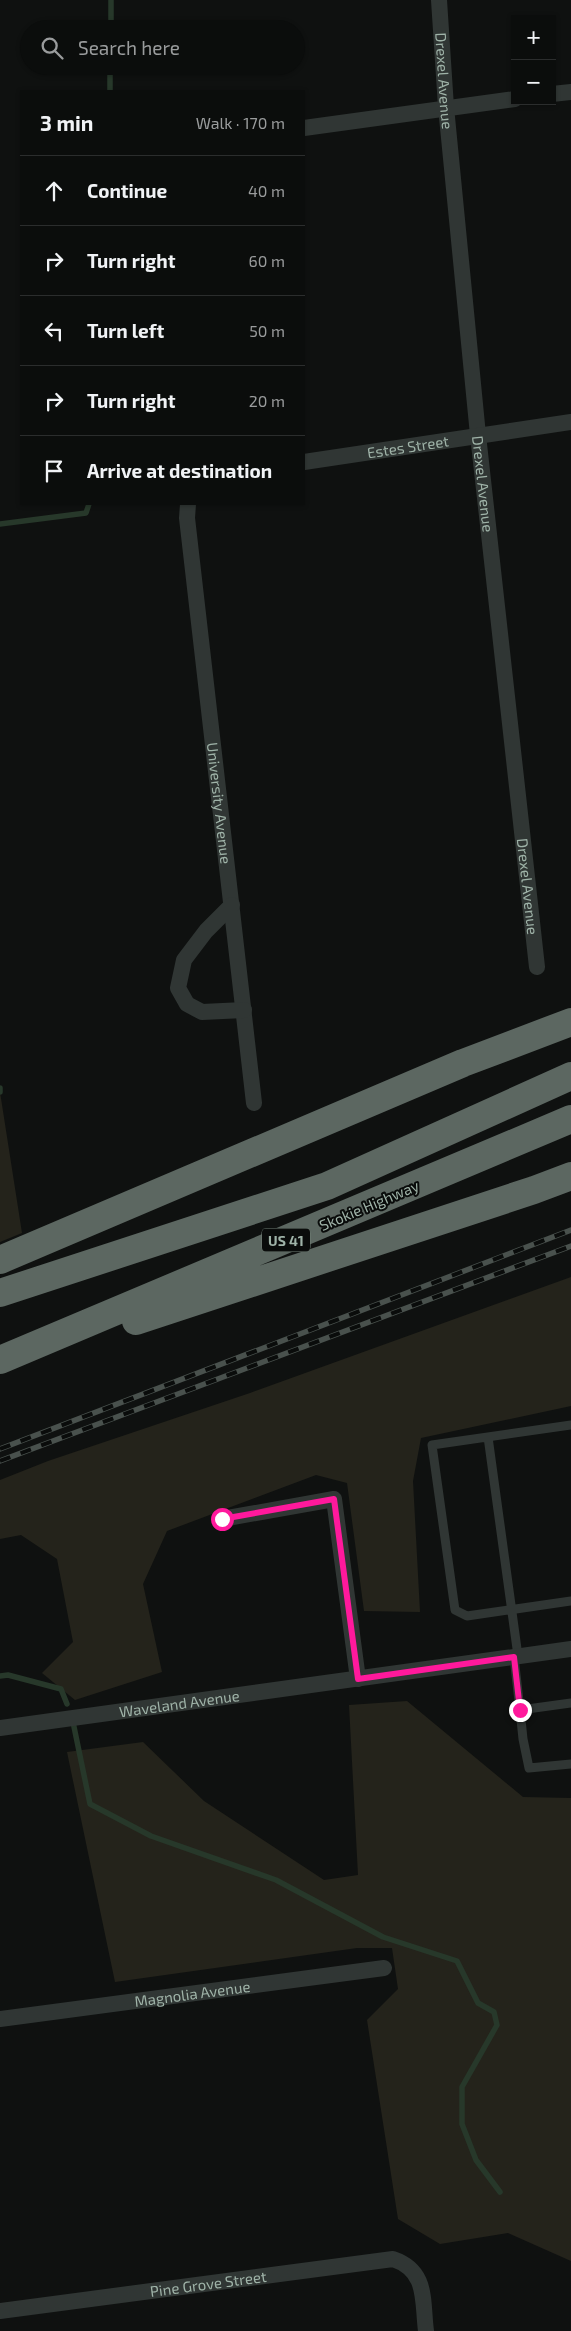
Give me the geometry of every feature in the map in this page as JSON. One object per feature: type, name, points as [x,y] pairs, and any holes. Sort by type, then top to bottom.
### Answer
[{"type":"highway","points":[[0,1260],[463,1063],[571,1022]]},
{"type":"highway","name":"US 41","points":[[0,1293],[327,1186],[571,1076]]},
{"type":"highway","name":"Skokie Highway","points":[[0,1360],[571,1119]]},
{"type":"highway","points":[[0,1365],[534,1190],[571,1176]]},
{"type":"street","name":"Drexel Avenue","points":[[438,0],[446,108],[478,434],[537,967]]},
{"type":"street","points":[[556,94],[571,92]]},
{"type":"street","points":[[305,128],[511,100]]},
{"type":"street","name":"Estes Street","points":[[305,462],[478,434],[571,422]]},
{"type":"street","name":"University Avenue","points":[[188,505],[187,518],[254,1103]]},
{"type":"street","points":[[232,905],[206,931],[184,960],[178,988],[187,1004],[202,1012],[244,1010]]},
{"type":"street","points":[[222,1519],[334,1499],[358,1679]]},
{"type":"street","name":"Waveland Avenue","points":[[0,1728],[571,1649]]},
{"type":"street","name":"Magnolia Avenue","points":[[0,2019],[384,1968]]},
{"type":"street","name":"Pine Grove Street","points":[[0,2311],[394,2259],[414,2270],[420,2281],[426,2331]]},
{"type":"lane","points":[[571,1425],[432,1445],[456,1610],[467,1616],[571,1601]]},
{"type":"lane","points":[[488,1437],[516,1657],[523,1739],[529,1768],[571,1764]]},
{"type":"lane","points":[[520,1710],[571,1703]]},
{"type":"shaded area","points":[[0,1092],[22,1233],[0,1242]]},
{"type":"shaded area","points":[[571,1277],[571,1406],[421,1438],[413,1481],[420,1612],[364,1611],[347,1483],[316,1475],[167,1531],[143,1584],[162,1672],[75,1700],[42,1673],[73,1642],[57,1559],[21,1535],[0,1539],[0,1480],[48,1461],[250,1393]]},
{"type":"shaded area","points":[[407,1701],[523,1797],[571,1798],[571,2261],[508,2233],[440,2244],[398,2219],[367,2020],[398,1989],[392,1948],[357,1948],[115,1982],[67,1752],[143,1742],[204,1801],[324,1880],[358,1875],[349,1705]]},
{"type":"waterway","points":[[111,0],[111,20]]},
{"type":"waterway","points":[[110,75],[110,90]]},
{"type":"waterway","points":[[0,524],[86,513],[89,505]]},
{"type":"waterway","points":[[0,1676],[8,1675],[61,1689],[67,1704]]},
{"type":"waterway","points":[[73,1722],[90,1804],[151,1836],[276,1880],[383,1937],[457,1961],[478,2003],[494,2012],[497,2025],[462,2087],[462,2124],[476,2160],[500,2192]]},
{"type":"railway","points":[[0,1449],[571,1230]]},
{"type":"railway","points":[[0,1461],[571,1246]]},
{"type":"route","points":[[222,1519],[334,1499],[358,1679],[514,1657],[520,1710]]}]
